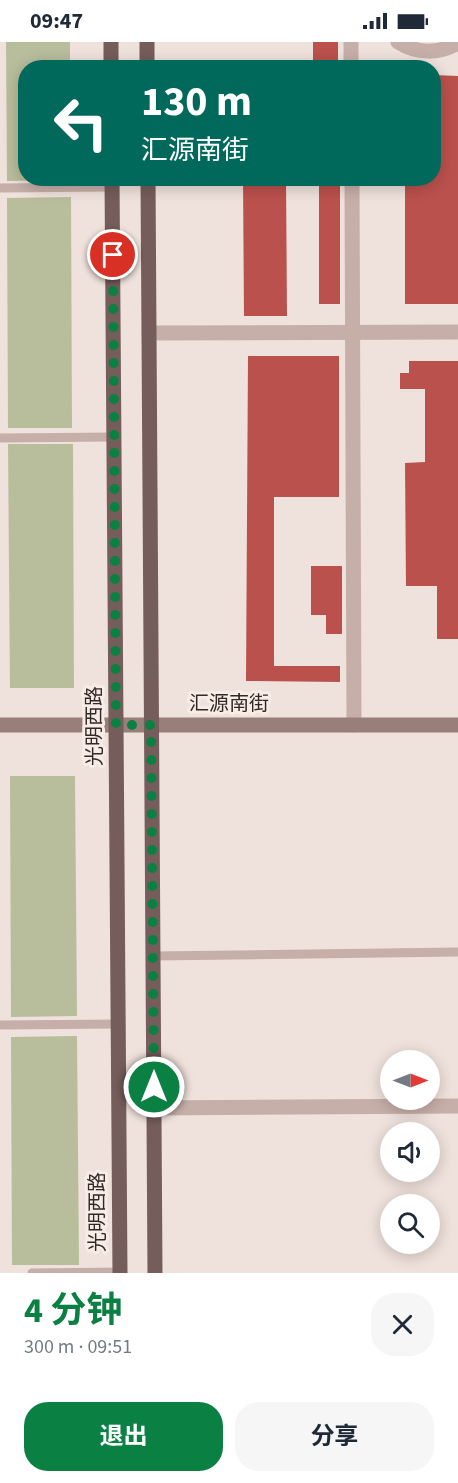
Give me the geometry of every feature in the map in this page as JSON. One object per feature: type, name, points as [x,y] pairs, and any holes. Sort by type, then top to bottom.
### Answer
[{"type":"main road","points":[[111,42],[111,60]]},
{"type":"main road","points":[[147,42],[147,60]]},
{"type":"main road","name":"光明西路","points":[[112,186],[120,1273]]},
{"type":"main road","points":[[148,186],[155,1273]]},
{"type":"street","points":[[351,42],[351,60]]},
{"type":"street","points":[[398,42],[416,50],[429,51],[440,50],[458,43]]},
{"type":"street","points":[[352,186],[354,725]]},
{"type":"street","points":[[149,333],[458,332]]},
{"type":"street","name":"汇源南街","points":[[0,725],[458,725]]},
{"type":"street","points":[[154,1108],[458,1106]]},
{"type":"lane","points":[[0,188],[45,186]]},
{"type":"lane","points":[[0,438],[114,437]]},
{"type":"lane","points":[[153,956],[458,952]]},
{"type":"lane","points":[[0,1025],[118,1024]]},
{"type":"lane","points":[[32,1273],[120,1273]]},
{"type":"green space","points":[[6,42],[70,42],[70,60],[18,60],[18,181],[7,181]]},
{"type":"green space","points":[[71,197],[72,428],[8,428],[7,198]]},
{"type":"green space","points":[[8,444],[73,444],[74,688],[10,688]]},
{"type":"green space","points":[[10,776],[75,776],[77,1016],[11,1017]]},
{"type":"green space","points":[[77,1036],[79,1265],[12,1265],[11,1037]]},
{"type":"building","points":[[313,42],[338,42],[338,60],[313,60]]},
{"type":"building","points":[[441,75],[458,76],[458,304],[405,304],[405,186],[441,186]]},
{"type":"building","points":[[243,186],[286,186],[287,316],[244,316]]},
{"type":"building","points":[[319,186],[340,186],[340,304],[319,304]]},
{"type":"building","points":[[248,356],[339,356],[339,497],[274,497],[274,666],[340,666],[340,682],[246,681]]},
{"type":"building","points":[[409,361],[458,361],[458,639],[437,639],[437,586],[406,586],[405,463],[425,462],[425,389],[400,389],[400,373],[409,373]]},
{"type":"building","points":[[311,566],[342,566],[342,634],[326,634],[326,615],[311,615]]},
{"type":"route","points":[[113,255],[116,725],[151,725],[154,1087]]}]
